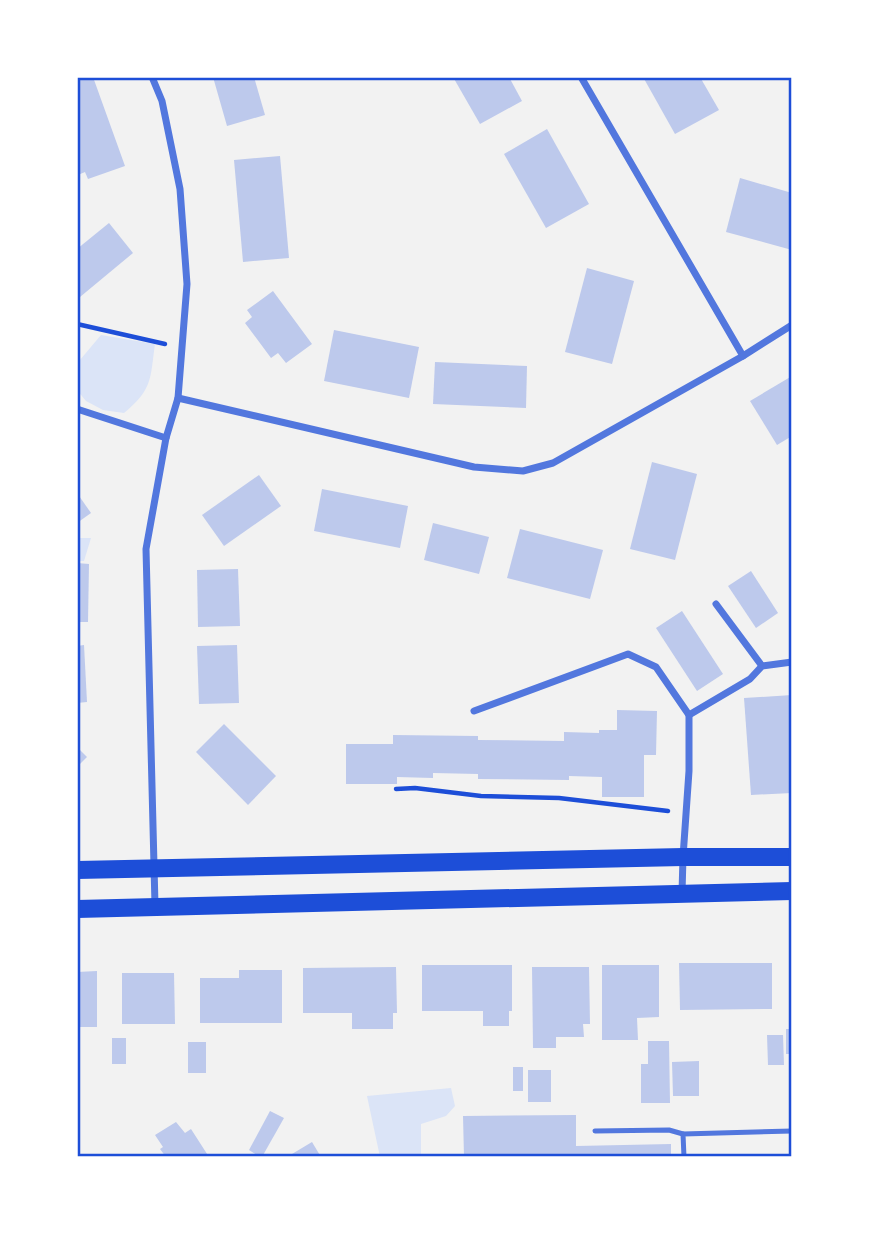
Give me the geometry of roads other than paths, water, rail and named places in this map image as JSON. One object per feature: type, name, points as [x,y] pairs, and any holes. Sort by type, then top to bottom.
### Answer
[{"type":"main road","points":[[77,870],[792,857]]},
{"type":"main road","points":[[77,909],[792,891]]},
{"type":"street","points":[[152,77],[162,101],[180,189],[187,284],[178,398],[166,438],[146,550],[155,907]]},
{"type":"street","points":[[581,77],[743,356]]},
{"type":"street","points":[[178,398],[474,467],[523,471],[553,463],[743,356],[792,325]]},
{"type":"street","points":[[77,408],[166,438]]},
{"type":"street","points":[[716,604],[762,666]]},
{"type":"street","points":[[474,711],[628,654],[656,667],[689,715],[689,771],[682,894]]},
{"type":"street","points":[[689,715],[750,679],[762,666],[792,662]]},
{"type":"lane","points":[[595,1131],[670,1130],[683,1134],[792,1131]]},
{"type":"lane","points":[[683,1134],[684,1157]]}]
